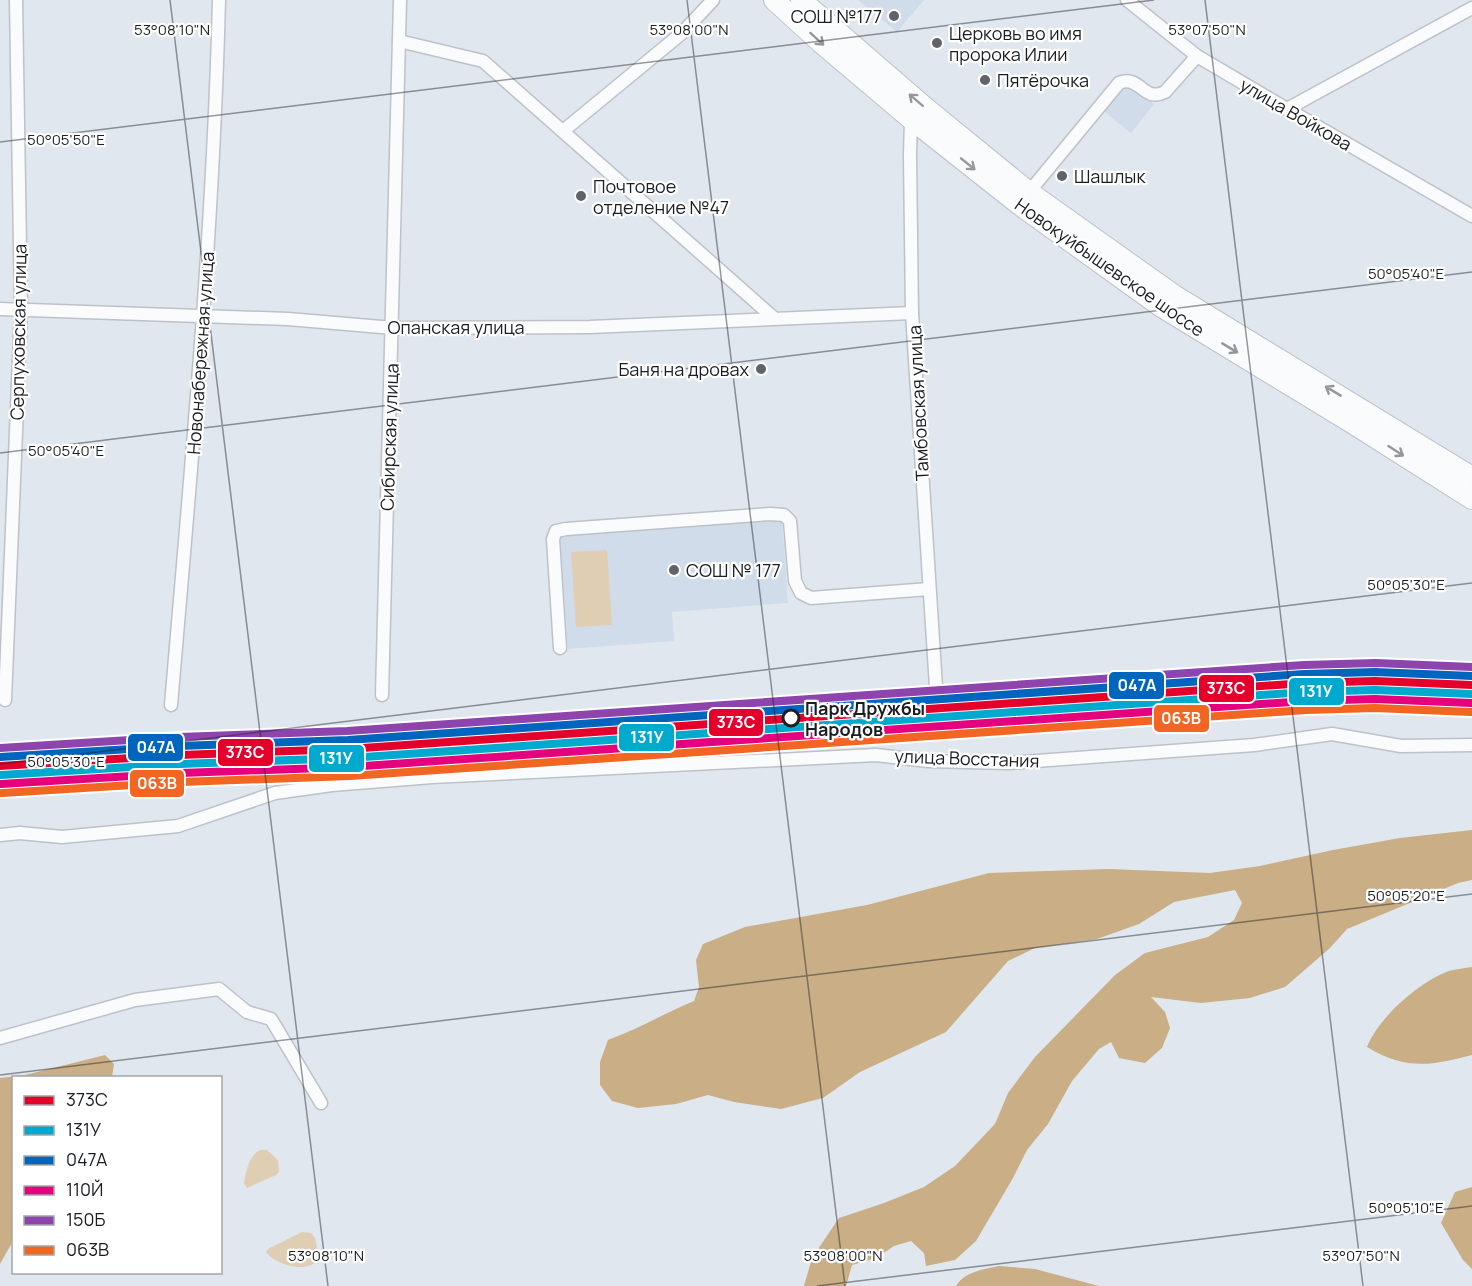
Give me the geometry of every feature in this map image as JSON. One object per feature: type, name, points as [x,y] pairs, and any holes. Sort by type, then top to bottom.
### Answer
[{"type":"main road","name":"Новокуйбышевское шоссе","points":[[774,0],[912,119],[1021,206],[1160,306],[1472,499]]},
{"type":"main road","name":"Новокуйбышевское шоссе","points":[[801,0],[926,108],[1029,192],[1174,295],[1472,477]]},
{"type":"street","name":"Серпуховская улица","points":[[5,700],[21,309],[16,0]]},
{"type":"street","name":"Новонабережная улица","points":[[171,705],[204,317],[219,0]]},
{"type":"street","name":"Сибирская улица","points":[[382,695],[400,0]]},
{"type":"street","points":[[563,131],[682,33],[713,0]]},
{"type":"street","name":"улица Войкова","points":[[1127,0],[1197,56],[1472,216]]},
{"type":"street","points":[[1287,109],[1472,8]]},
{"type":"street","points":[[399,41],[483,61],[774,318]]},
{"type":"street","points":[[1029,192],[1119,83],[1128,81],[1149,94],[1158,95],[1165,92],[1197,56]]},
{"type":"street","name":"Тамбовская улица","points":[[912,119],[910,155],[912,313],[936,687]]},
{"type":"street","name":"Опанская улица","points":[[0,309],[288,319],[393,328],[590,327],[912,313]]},
{"type":"street","points":[[560,648],[553,539],[556,531],[566,529],[770,513],[784,515],[790,521],[795,581],[801,593],[811,598],[929,589]]},
{"type":"street","name":"улица Восстания","points":[[0,835],[20,833],[62,837],[178,826],[275,793],[332,784],[432,777],[876,755],[928,761],[1008,763],[1254,745],[1332,735],[1401,746],[1472,745]]},
{"type":"street","points":[[0,1038],[135,1000],[219,989],[247,1012],[271,1019],[321,1103]]},
{"type":"shaded area","name":"СОШ №177","points":[[858,0],[924,0],[897,32]]},
{"type":"shaded area","points":[[1120,86],[1133,87],[1154,104],[1131,133],[1101,109]]},
{"type":"shaded area","name":"СОШ № 177","points":[[782,519],[788,603],[672,612],[674,641],[568,649],[560,536]]},
{"type":"shaded area","points":[[607,550],[612,625],[576,627],[571,552]]},
{"type":"shaded area","points":[[1472,830],[1472,880],[1458,883],[1347,929],[1330,948],[1285,987],[1250,998],[1201,1003],[1151,997],[1165,1012],[1170,1028],[1162,1048],[1145,1063],[1119,1058],[1111,1042],[1099,1049],[1072,1081],[1048,1124],[1027,1150],[976,1241],[955,1260],[926,1266],[924,1253],[911,1241],[894,1246],[876,1258],[852,1265],[846,1286],[804,1286],[812,1258],[839,1218],[924,1187],[955,1166],[995,1124],[1008,1093],[1035,1057],[1115,975],[1145,953],[1208,937],[1234,920],[1242,903],[1235,890],[1174,902],[1139,924],[1097,939],[1035,948],[1008,961],[946,1032],[860,1072],[823,1098],[781,1109],[734,1102],[708,1095],[676,1104],[638,1108],[612,1101],[600,1085],[600,1062],[608,1040],[694,1001],[699,987],[696,960],[703,944],[745,927],[867,905],[989,873],[1109,869],[1210,873],[1260,866],[1400,838]]},
{"type":"shaded area","points":[[1472,967],[1472,1055],[1444,1062],[1418,1064],[1394,1060],[1367,1047],[1390,1013],[1413,992],[1437,976],[1449,971]]},
{"type":"shaded area","points":[[105,1055],[114,1064],[112,1076],[17,1076]]},
{"type":"shaded area","points":[[12,1077],[12,1243],[0,1264],[0,1078]]},
{"type":"shaded area","points":[[267,1150],[278,1160],[279,1172],[247,1188],[244,1183],[249,1164],[256,1152]]},
{"type":"shaded area","points":[[1472,1187],[1472,1269],[1463,1260],[1441,1223],[1455,1192]]},
{"type":"shaded area","points":[[302,1232],[311,1233],[315,1238],[319,1258],[315,1263],[301,1267],[292,1266],[277,1261],[266,1252],[268,1249]]},
{"type":"shaded area","points":[[999,1266],[1035,1269],[1099,1286],[956,1286],[969,1274]]},
{"type":"transit line","name":"150Б","points":[[0,748],[179,737],[347,731],[1304,665],[1376,663],[1472,667]]},
{"type":"transit line","name":"047А","points":[[0,757],[179,746],[348,740],[1304,674],[1375,672],[1472,676]]},
{"type":"transit line","name":"373C","points":[[0,766],[180,755],[348,749],[1305,683],[1375,681],[1472,685]]},
{"type":"transit line","name":"131У","points":[[1,775],[180,764],[349,758],[1305,692],[1375,690],[1472,694]]},
{"type":"transit line","name":"110Й","points":[[1,784],[181,773],[349,767],[1306,701],[1375,699],[1471,703]]},
{"type":"transit line","name":"063В","points":[[2,793],[181,782],[350,776],[1306,710],[1375,708],[1471,712]]},
{"type":"place","name":"СОШ №177","points":[[894,16]]},
{"type":"place","name":"Церковь во имя пророка Илии","points":[[937,43]]},
{"type":"place","name":"Пятёрочка","points":[[985,80]]},
{"type":"place","name":"Шашлык","points":[[1062,176]]},
{"type":"place","name":"Почтовое отделение №47","points":[[581,196]]},
{"type":"place","name":"Баня на дровах","points":[[761,369]]},
{"type":"place","name":"СОШ № 177","points":[[674,570]]},
{"type":"place","name":"Парк Дружбы Народов","points":[[791,718]]}]
